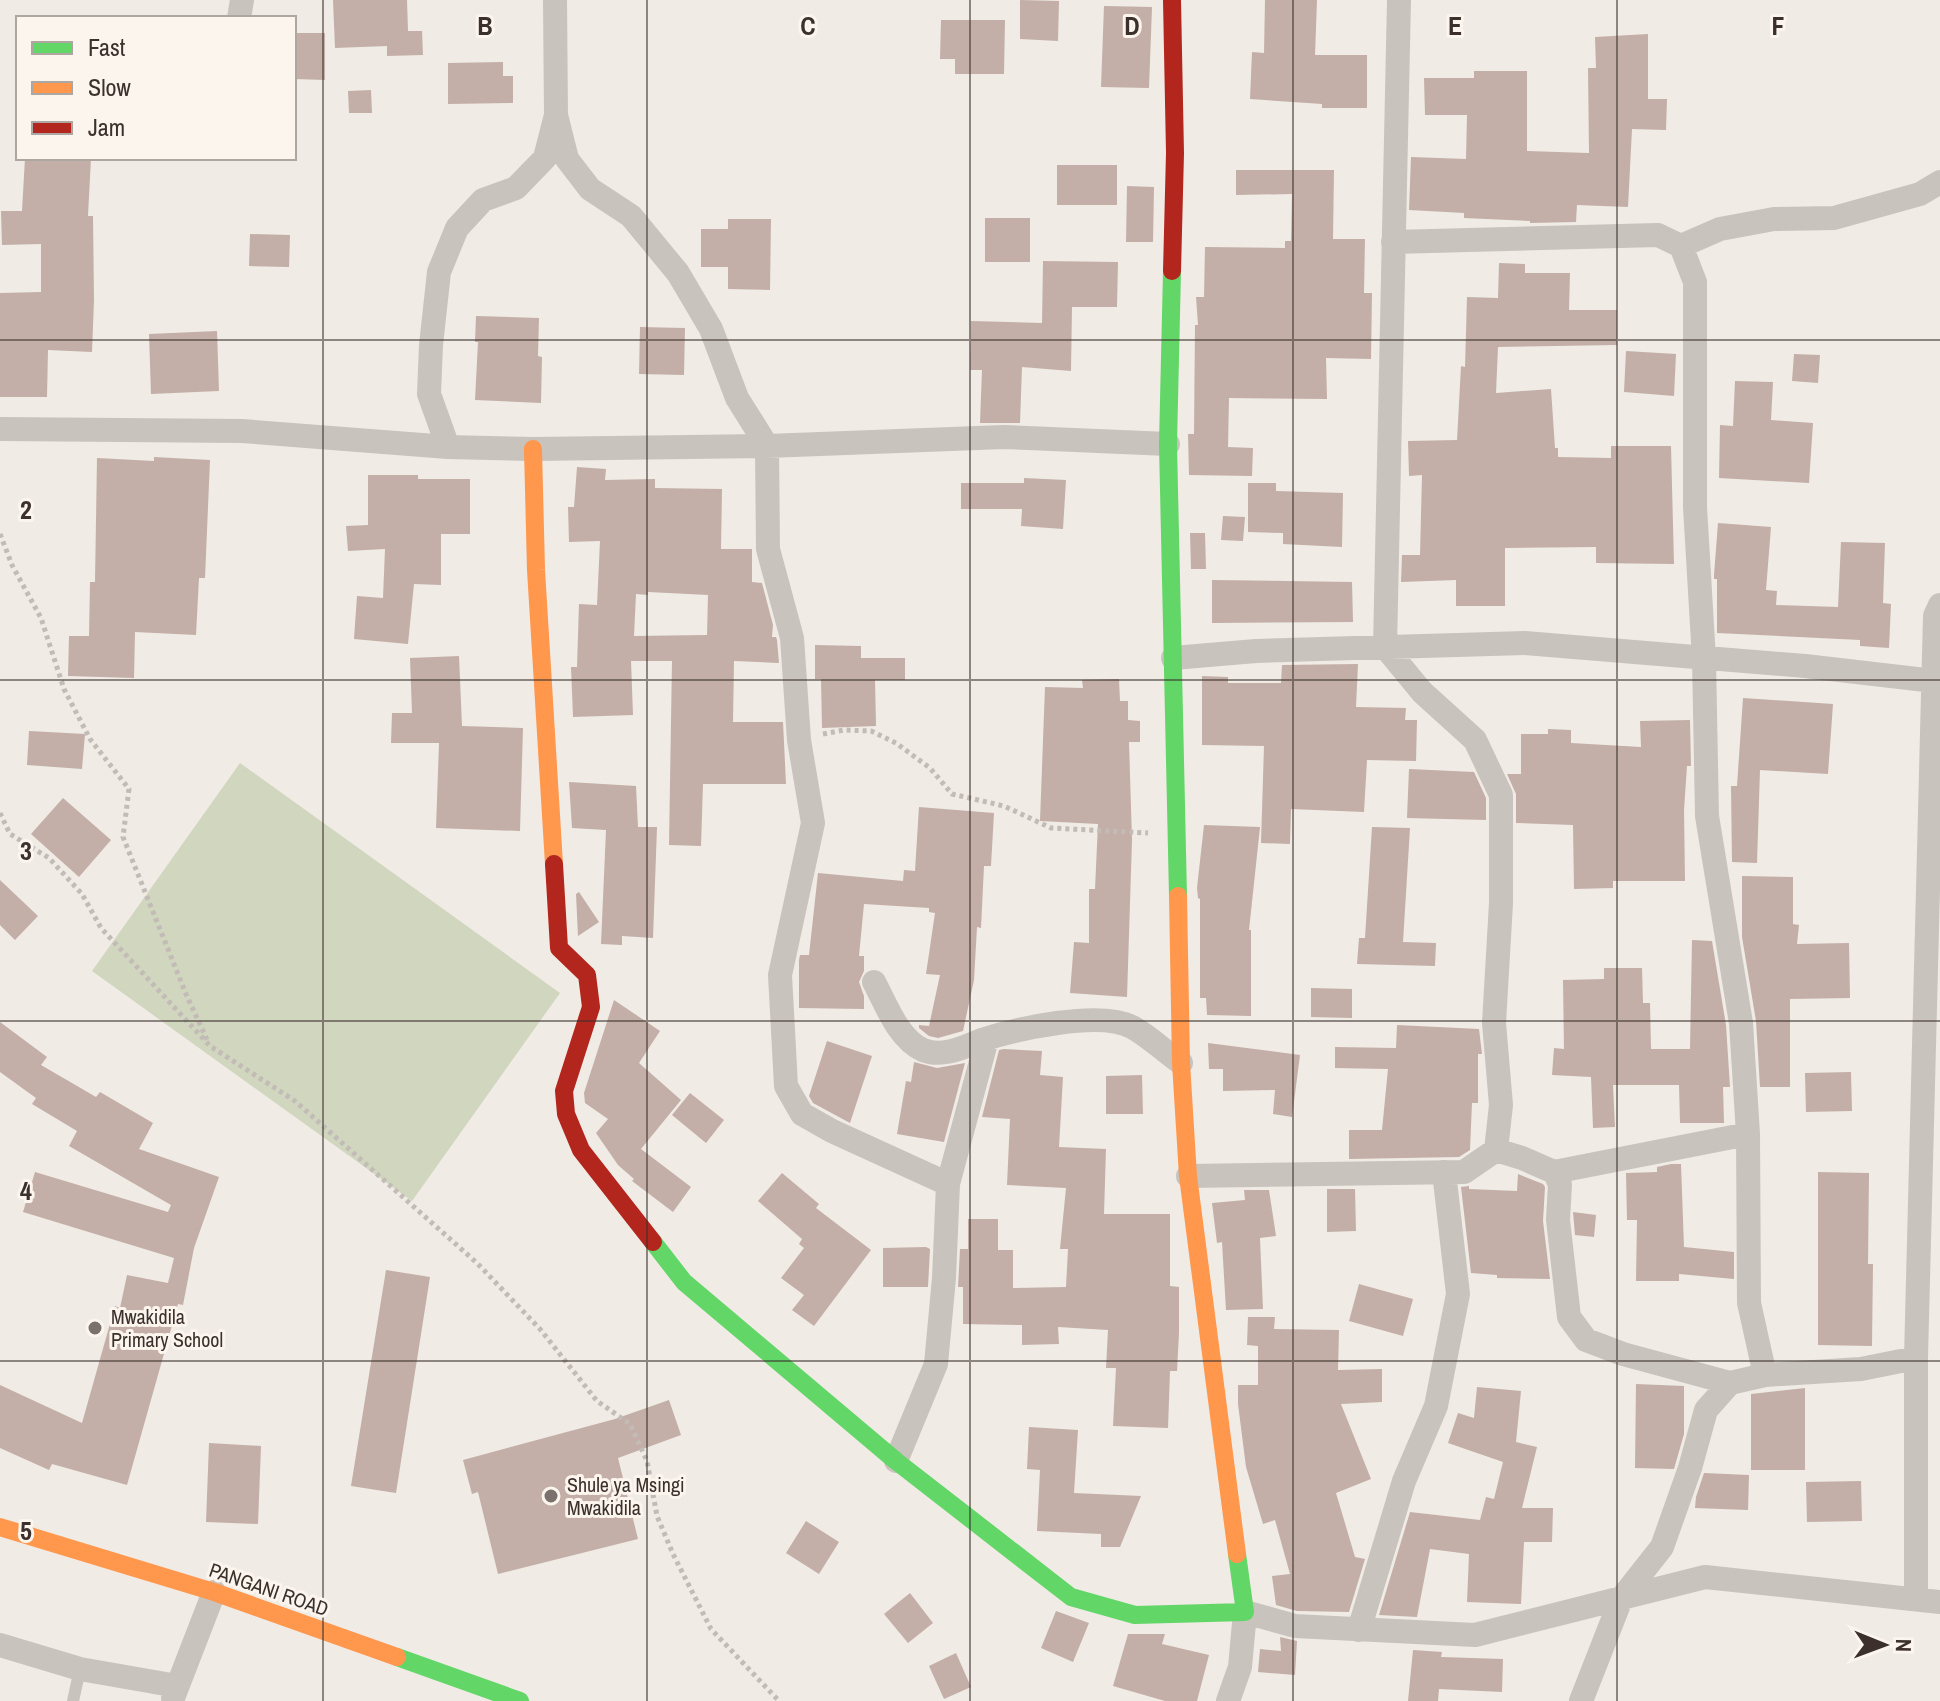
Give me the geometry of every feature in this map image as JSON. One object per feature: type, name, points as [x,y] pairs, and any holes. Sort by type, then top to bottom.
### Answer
[{"type":"street","points":[[555,0],[556,115],[567,159],[590,189],[631,216],[678,273],[711,329],[737,398],[767,446],[768,549],[792,638],[799,740],[813,823],[780,975],[786,1086],[802,1114],[873,1151],[948,1184]]},
{"type":"street","points":[[1172,0],[1175,153],[1168,444],[1181,1063],[1188,1176],[1245,1612],[1240,1667],[1228,1701]]},
{"type":"street","points":[[1188,1176],[1464,1172],[1496,1150],[1501,1105],[1494,1023],[1501,903],[1501,795],[1475,740],[1422,692],[1385,647],[1399,0]]},
{"type":"street","points":[[448,447],[429,394],[439,272],[457,228],[483,200],[516,188],[545,158],[556,115]]},
{"type":"street","points":[[1681,246],[1720,229],[1774,219],[1834,218],[1920,194],[1940,182]]},
{"type":"street","points":[[1393,242],[1658,235],[1681,246],[1695,282],[1695,507],[1704,659],[1707,816],[1741,1023],[1748,1134],[1749,1303],[1765,1375]]},
{"type":"street","points":[[0,429],[242,431],[448,447],[533,449],[767,446],[1004,437],[1168,444]]},
{"type":"street","points":[[533,449],[536,570],[559,948],[587,975],[591,1007],[564,1091],[566,1114],[581,1150],[684,1282],[896,1461],[1071,1597],[1135,1615],[1245,1612],[1295,1626],[1475,1635],[1705,1577],[1928,1600],[1916,1358],[1935,616],[1940,605]]},
{"type":"street","points":[[1173,658],[1256,651],[1525,643],[1805,666],[1934,681]]},
{"type":"street","points":[[874,982],[901,1032],[923,1050],[950,1052],[987,1039],[1063,1022],[1098,1020],[1130,1026],[1181,1063]]},
{"type":"street","points":[[896,1461],[936,1364],[948,1184],[987,1039]]},
{"type":"street","points":[[1496,1150],[1554,1172],[1748,1134]]},
{"type":"street","points":[[1359,1630],[1404,1481],[1436,1406],[1458,1294],[1444,1172]]},
{"type":"street","points":[[1554,1172],[1560,1184],[1558,1220],[1569,1317],[1586,1340],[1623,1354],[1730,1383],[1765,1375],[1861,1369],[1916,1358]]},
{"type":"street","points":[[1581,1701],[1621,1599],[1662,1547],[1690,1468],[1706,1410],[1730,1383]]},
{"type":"street","name":"PANGANI ROAD","points":[[0,1527],[214,1592],[520,1701]]},
{"type":"street","points":[[0,1645],[175,1693],[214,1592]]},
{"type":"lane","points":[[73,1701],[80,1669]]},
{"type":"path","points":[[0,534],[12,565],[41,618],[64,689],[90,739],[129,789],[123,837],[210,1046]]},
{"type":"path","points":[[799,740],[844,730],[871,731],[896,743],[930,768],[952,794],[1004,806],[1051,828],[1177,834]]},
{"type":"path","points":[[0,813],[10,834],[49,858],[82,894],[101,928],[210,1046],[295,1101],[477,1263],[540,1329],[597,1401],[630,1424],[647,1461],[657,1516],[711,1629],[779,1701]]},
{"type":"green space","points":[[240,763],[560,993],[412,1201],[92,971]]},
{"type":"building","points":[[333,0],[407,0],[408,31],[422,31],[423,55],[387,56],[387,46],[335,48]]},
{"type":"building","points":[[1020,0],[1059,1],[1058,41],[1020,39]]},
{"type":"building","points":[[1265,0],[1317,0],[1315,55],[1367,55],[1367,108],[1322,108],[1322,104],[1250,99],[1252,52],[1264,53]]},
{"type":"building","points":[[1104,6],[1152,7],[1149,88],[1101,87]]},
{"type":"building","points":[[941,20],[1005,20],[1004,74],[955,74],[955,59],[940,59]]},
{"type":"building","points":[[296,33],[325,33],[325,80],[296,79]]},
{"type":"building","points":[[1648,34],[1648,99],[1667,99],[1666,130],[1632,129],[1628,207],[1577,205],[1576,222],[1530,223],[1464,218],[1464,213],[1409,210],[1411,157],[1466,159],[1467,115],[1425,115],[1424,78],[1474,78],[1474,71],[1527,71],[1527,151],[1589,153],[1588,68],[1596,68],[1595,37]]},
{"type":"building","points":[[503,62],[503,76],[513,76],[513,103],[448,104],[448,63]]},
{"type":"building","points":[[371,90],[372,113],[349,113],[348,91]]},
{"type":"building","points":[[25,160],[91,160],[88,216],[93,216],[92,352],[48,350],[47,397],[0,397],[0,293],[41,292],[41,244],[2,245],[1,211],[22,211]]},
{"type":"building","points":[[1057,165],[1117,165],[1117,205],[1057,205]]},
{"type":"building","points":[[1236,170],[1334,170],[1333,239],[1365,239],[1364,293],[1372,293],[1371,359],[1326,358],[1327,399],[1229,398],[1228,447],[1253,448],[1252,476],[1189,475],[1188,434],[1194,434],[1195,325],[1198,325],[1196,297],[1204,297],[1205,247],[1285,248],[1285,241],[1291,241],[1292,194],[1236,195]]},
{"type":"building","points":[[1127,186],[1154,187],[1153,242],[1126,242]]},
{"type":"building","points":[[985,218],[1030,218],[1030,262],[985,262]]},
{"type":"building","points":[[728,219],[771,219],[770,290],[728,289],[728,267],[701,267],[701,229],[728,229]]},
{"type":"building","points":[[250,234],[290,235],[289,267],[249,266]]},
{"type":"building","points":[[1043,261],[1118,262],[1117,307],[1072,307],[1071,371],[1022,367],[1020,423],[980,423],[982,370],[970,370],[971,321],[1042,323]]},
{"type":"building","points":[[1499,263],[1525,264],[1525,273],[1570,273],[1569,310],[1617,310],[1617,345],[1498,347],[1496,393],[1551,389],[1558,457],[1611,458],[1611,446],[1671,446],[1674,564],[1596,563],[1596,547],[1505,548],[1505,606],[1456,606],[1456,580],[1401,582],[1402,555],[1420,555],[1422,475],[1409,476],[1408,441],[1457,440],[1461,366],[1465,367],[1467,297],[1498,298]]},
{"type":"building","points":[[476,316],[539,318],[541,403],[475,400]]},
{"type":"building","points":[[640,327],[685,328],[684,375],[639,374]]},
{"type":"building","points":[[217,331],[219,391],[151,394],[149,334]]},
{"type":"building","points":[[1626,351],[1676,354],[1674,396],[1624,392]]},
{"type":"building","points":[[1794,354],[1820,355],[1818,383],[1792,381]]},
{"type":"building","points":[[1735,381],[1773,382],[1771,420],[1813,423],[1809,483],[1719,478],[1720,425],[1733,426]]},
{"type":"building","points":[[154,457],[210,460],[205,578],[199,578],[196,635],[135,632],[134,678],[68,676],[69,636],[89,636],[90,582],[95,582],[97,458],[154,461]]},
{"type":"building","points":[[577,467],[606,469],[605,480],[655,479],[655,488],[722,489],[721,549],[752,549],[752,582],[762,583],[773,625],[772,637],[777,640],[779,663],[734,661],[733,722],[783,722],[786,784],[703,784],[701,846],[669,845],[672,661],[631,661],[633,715],[573,717],[571,667],[577,667],[579,604],[597,605],[600,541],[569,542],[568,507],[574,507]],"holes":[[[636,594],[708,595],[707,635],[634,636]]]},
{"type":"building","points":[[368,475],[470,479],[470,534],[441,534],[441,585],[414,584],[408,644],[354,639],[357,596],[383,598],[385,549],[348,551],[346,526],[368,525]]},
{"type":"building","points":[[1024,478],[1066,480],[1063,529],[1021,526],[1022,509],[961,509],[961,483],[1024,483]]},
{"type":"building","points":[[1248,483],[1276,483],[1276,491],[1343,493],[1342,547],[1283,544],[1283,533],[1248,532]]},
{"type":"building","points":[[1223,516],[1245,517],[1243,541],[1221,540]]},
{"type":"building","points":[[1718,523],[1771,527],[1766,590],[1777,591],[1776,605],[1838,607],[1841,542],[1885,543],[1883,603],[1891,604],[1889,648],[1860,646],[1860,640],[1717,633],[1717,579],[1714,575]]},
{"type":"building","points":[[1190,533],[1205,533],[1206,569],[1191,569]]},
{"type":"building","points":[[1212,580],[1352,582],[1353,622],[1212,623]]},
{"type":"building","points":[[815,645],[861,646],[861,658],[905,658],[905,680],[875,680],[876,726],[822,728],[821,679],[815,679]]},
{"type":"building","points":[[459,656],[462,726],[523,728],[520,831],[436,828],[439,743],[391,743],[392,713],[412,713],[410,658]]},
{"type":"building","points":[[1358,664],[1356,707],[1406,708],[1405,720],[1417,720],[1416,761],[1367,760],[1364,812],[1291,809],[1290,844],[1261,843],[1264,746],[1202,745],[1202,676],[1228,677],[1228,683],[1281,683],[1282,665]]},
{"type":"building","points":[[1119,679],[1120,701],[1128,701],[1128,720],[1140,721],[1140,742],[1129,742],[1132,840],[1127,997],[1070,993],[1074,942],[1089,943],[1089,889],[1095,889],[1098,824],[1040,821],[1045,687],[1083,688],[1082,680]]},
{"type":"building","points":[[1743,698],[1833,704],[1828,774],[1760,770],[1757,863],[1732,862],[1731,786],[1737,786]]},
{"type":"building","points":[[1690,720],[1691,766],[1687,766],[1684,810],[1685,881],[1613,881],[1613,888],[1574,889],[1573,825],[1516,823],[1516,794],[1507,774],[1521,774],[1521,734],[1548,734],[1548,729],[1571,730],[1571,743],[1641,747],[1640,721]]},
{"type":"building","points":[[29,731],[85,734],[82,769],[27,765]]},
{"type":"building","points":[[1409,769],[1474,772],[1486,798],[1486,820],[1407,818]]},
{"type":"building","points":[[569,782],[636,786],[638,827],[657,827],[653,938],[622,936],[622,945],[601,944],[606,830],[572,828]]},
{"type":"building","points":[[63,798],[111,840],[79,877],[31,834]]},
{"type":"building","points":[[919,807],[994,813],[991,866],[984,866],[981,928],[977,927],[974,980],[963,1031],[938,1038],[929,1036],[919,1028],[919,1025],[929,1026],[940,975],[926,974],[935,913],[929,912],[929,908],[864,904],[859,956],[864,956],[864,971],[859,982],[864,1009],[799,1008],[799,960],[800,955],[809,955],[818,873],[903,881],[904,870],[915,871]]},
{"type":"building","points":[[1204,825],[1260,827],[1249,930],[1251,1016],[1207,1015],[1206,998],[1200,998],[1200,899],[1197,888]]},
{"type":"building","points":[[1372,827],[1410,828],[1403,942],[1436,943],[1435,966],[1357,964],[1359,938],[1365,938]]},
{"type":"building","points":[[1742,876],[1793,877],[1793,924],[1799,925],[1797,944],[1849,943],[1850,998],[1790,999],[1790,1087],[1760,1087],[1756,1021],[1742,937]]},
{"type":"building","points":[[0,880],[38,916],[15,940],[0,925]]},
{"type":"building","points":[[579,892],[599,922],[578,936],[576,894]]},
{"type":"building","points":[[1692,940],[1712,941],[1726,1025],[1730,1087],[1723,1087],[1724,1123],[1680,1123],[1679,1085],[1613,1085],[1615,1127],[1593,1128],[1591,1077],[1552,1075],[1554,1048],[1564,1049],[1563,980],[1604,979],[1604,968],[1642,968],[1643,1003],[1650,1003],[1651,1049],[1690,1049]]},
{"type":"building","points":[[1311,988],[1352,989],[1352,1018],[1311,1017]]},
{"type":"building","points":[[614,1000],[660,1031],[639,1063],[681,1100],[641,1149],[691,1187],[673,1212],[632,1181],[634,1179],[618,1165],[596,1133],[608,1119],[585,1103],[584,1093]]},
{"type":"building","points":[[0,1022],[47,1057],[41,1065],[96,1097],[100,1092],[153,1123],[139,1149],[219,1177],[194,1248],[183,1305],[178,1304],[127,1485],[52,1464],[49,1470],[0,1448],[0,1385],[82,1423],[115,1306],[120,1308],[127,1275],[168,1283],[174,1258],[23,1212],[35,1172],[168,1212],[171,1205],[69,1146],[77,1131],[32,1104],[36,1098],[0,1072]]},
{"type":"building","points":[[1397,1025],[1479,1029],[1482,1054],[1478,1054],[1478,1103],[1472,1103],[1470,1150],[1459,1157],[1349,1159],[1349,1130],[1382,1130],[1388,1069],[1335,1068],[1335,1047],[1396,1048]]},
{"type":"building","points":[[827,1041],[872,1056],[850,1123],[813,1103],[809,1096]]},
{"type":"building","points":[[1208,1043],[1300,1055],[1292,1117],[1273,1114],[1275,1090],[1223,1091],[1223,1069],[1209,1069]]},
{"type":"building","points":[[999,1050],[1042,1051],[1040,1075],[1063,1077],[1059,1147],[1106,1149],[1104,1214],[1170,1214],[1170,1286],[1179,1287],[1179,1333],[1177,1371],[1170,1371],[1168,1428],[1113,1426],[1116,1368],[1106,1368],[1108,1330],[1058,1327],[1059,1344],[1022,1345],[1022,1325],[963,1324],[963,1287],[958,1287],[960,1249],[968,1249],[968,1219],[998,1219],[998,1250],[1013,1250],[1013,1288],[1066,1287],[1068,1249],[1060,1249],[1066,1188],[1007,1185],[1010,1119],[982,1117]]},
{"type":"building","points":[[914,1062],[937,1068],[965,1063],[944,1142],[897,1134],[906,1081],[911,1082]]},
{"type":"building","points":[[1851,1072],[1852,1111],[1806,1112],[1805,1073]]},
{"type":"building","points":[[1142,1075],[1143,1114],[1106,1114],[1106,1076]]},
{"type":"building","points":[[690,1093],[724,1120],[706,1143],[672,1115]]},
{"type":"building","points":[[1681,1164],[1684,1247],[1734,1252],[1734,1279],[1679,1274],[1679,1281],[1636,1281],[1637,1220],[1627,1220],[1626,1173],[1657,1172],[1657,1167]]},
{"type":"building","points":[[1818,1172],[1869,1173],[1868,1264],[1873,1264],[1872,1346],[1818,1345]]},
{"type":"building","points":[[782,1173],[819,1204],[816,1208],[871,1250],[814,1326],[792,1310],[804,1295],[781,1278],[804,1248],[799,1244],[802,1239],[758,1201]]},
{"type":"building","points":[[1518,1174],[1545,1187],[1543,1221],[1550,1279],[1497,1278],[1497,1275],[1471,1273],[1461,1187],[1517,1191]]},
{"type":"building","points":[[1327,1189],[1355,1189],[1356,1231],[1327,1232]]},
{"type":"building","points":[[1244,1190],[1269,1190],[1276,1236],[1260,1238],[1263,1309],[1226,1310],[1222,1242],[1217,1243],[1212,1203],[1245,1200]]},
{"type":"building","points":[[1573,1212],[1596,1215],[1594,1237],[1575,1235]]},
{"type":"building","points":[[883,1248],[930,1249],[928,1287],[883,1287]]},
{"type":"building","points":[[386,1270],[430,1277],[396,1493],[351,1486]]},
{"type":"building","points":[[1359,1284],[1413,1299],[1403,1336],[1349,1321]]},
{"type":"building","points":[[1248,1317],[1275,1317],[1274,1329],[1339,1330],[1338,1370],[1382,1369],[1382,1402],[1341,1404],[1371,1479],[1336,1493],[1355,1557],[1365,1559],[1349,1612],[1297,1611],[1276,1605],[1272,1576],[1290,1574],[1275,1520],[1263,1524],[1246,1467],[1238,1404],[1238,1385],[1258,1385],[1258,1346],[1247,1345]]},
{"type":"building","points":[[1636,1384],[1684,1386],[1684,1434],[1674,1469],[1635,1468]]},
{"type":"building","points":[[1477,1387],[1521,1391],[1516,1442],[1537,1447],[1522,1508],[1553,1508],[1552,1542],[1524,1542],[1521,1604],[1467,1602],[1469,1554],[1430,1549],[1417,1617],[1379,1615],[1410,1512],[1480,1520],[1486,1497],[1494,1499],[1503,1462],[1448,1443],[1458,1413],[1474,1418]]},
{"type":"building","points":[[1805,1388],[1805,1470],[1751,1470],[1751,1394]]},
{"type":"building","points":[[669,1400],[681,1435],[618,1458],[638,1539],[498,1574],[478,1492],[472,1494],[463,1460],[615,1419]]},
{"type":"building","points":[[1029,1427],[1078,1430],[1074,1493],[1141,1496],[1120,1547],[1101,1547],[1101,1534],[1037,1531],[1040,1470],[1027,1469]]},
{"type":"building","points":[[209,1443],[261,1446],[258,1524],[206,1522]]},
{"type":"building","points":[[1704,1473],[1749,1475],[1748,1510],[1695,1508]]},
{"type":"building","points":[[1861,1481],[1862,1521],[1807,1522],[1806,1482]]},
{"type":"building","points":[[806,1521],[839,1542],[819,1574],[786,1553]]},
{"type":"building","points":[[910,1593],[933,1623],[908,1643],[884,1614]]},
{"type":"building","points":[[1056,1611],[1089,1623],[1073,1662],[1041,1648]]},
{"type":"building","points":[[1128,1634],[1165,1634],[1162,1644],[1209,1655],[1197,1701],[1165,1701],[1113,1686]]},
{"type":"building","points":[[1280,1637],[1297,1641],[1295,1675],[1258,1672],[1260,1649],[1281,1651]]},
{"type":"building","points":[[1413,1650],[1442,1652],[1441,1657],[1503,1659],[1502,1692],[1439,1689],[1438,1701],[1408,1701]]},
{"type":"building","points":[[956,1653],[971,1687],[944,1699],[929,1666]]},
{"type":"traffic: fast","points":[[1172,271],[1168,444],[1178,896]]},
{"type":"traffic: fast","points":[[653,1242],[684,1282],[896,1461],[1071,1597],[1135,1615],[1245,1612],[1237,1554]]},
{"type":"traffic: fast","points":[[397,1657],[520,1701]]},
{"type":"traffic: slow","points":[[533,449],[536,570],[554,864]]},
{"type":"traffic: slow","points":[[1178,896],[1181,1063],[1188,1176],[1237,1554]]},
{"type":"traffic: slow","points":[[0,1527],[214,1592],[397,1657]]},
{"type":"traffic: jam","points":[[1172,0],[1175,153],[1172,271]]},
{"type":"traffic: jam","points":[[554,864],[559,948],[587,975],[591,1007],[564,1091],[566,1114],[581,1150],[653,1242]]},
{"type":"place","name":"Mwakidila Primary School","points":[[95,1328]]},
{"type":"place","name":"Shule ya Msingi Mwakidila","points":[[551,1496]]}]
